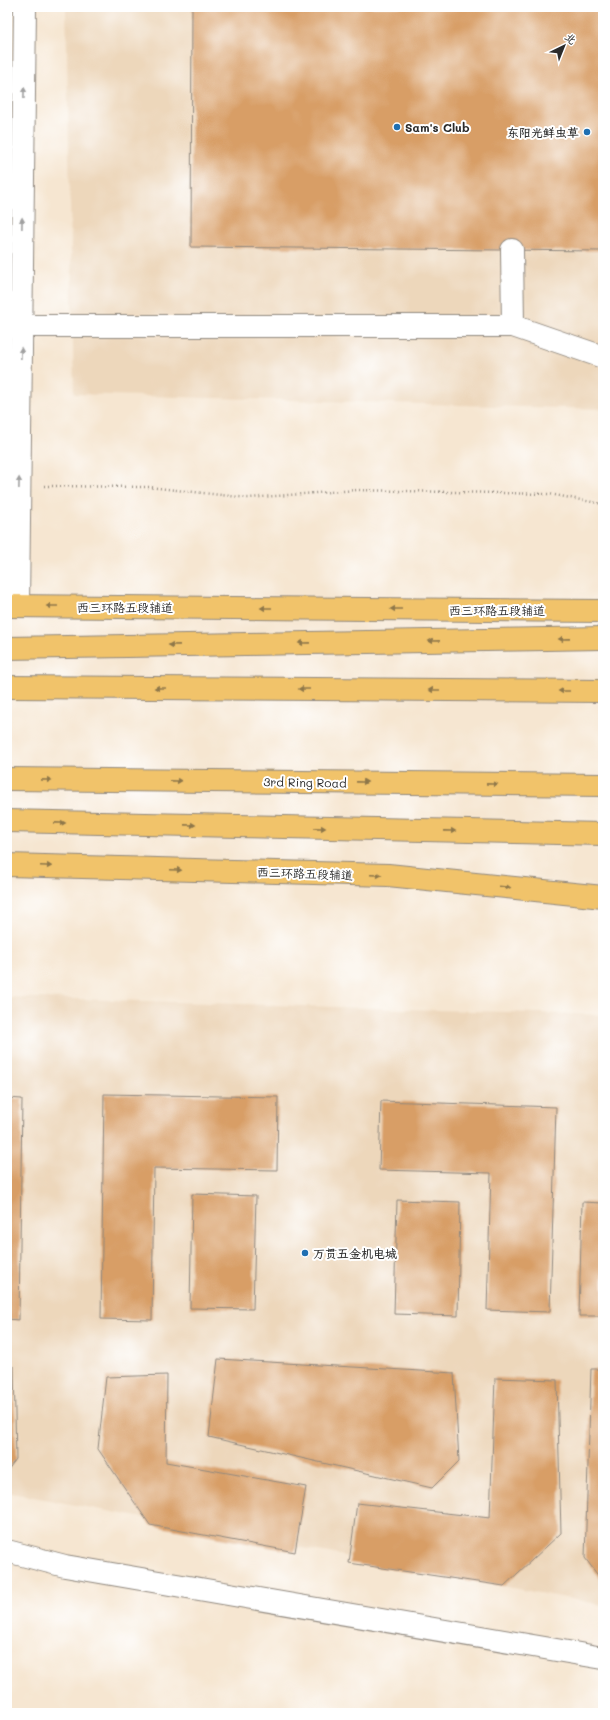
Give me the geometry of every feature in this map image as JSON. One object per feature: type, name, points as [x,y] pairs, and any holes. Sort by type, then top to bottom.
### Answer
[{"type":"main road","name":"西三环路五段辅道","points":[[12,606],[603,611]]},
{"type":"main road","points":[[7,648],[603,638]]},
{"type":"main road","points":[[7,687],[603,691]]},
{"type":"main road","name":"3rd Ring Road","points":[[7,779],[603,785]]},
{"type":"main road","points":[[7,822],[603,834]]},
{"type":"main road","name":"西三环路五段辅道","points":[[7,865],[388,875],[603,896]]},
{"type":"street","points":[[12,606],[19,485],[25,7]]},
{"type":"street","points":[[512,250],[513,326]]},
{"type":"street","points":[[21,326],[513,326],[603,358]]},
{"type":"street","points":[[7,1551],[73,1567],[603,1658]]},
{"type":"path","points":[[19,485],[149,487],[248,498],[357,490],[549,494],[603,504]]},
{"type":"shaded area","points":[[66,7],[603,7],[603,409],[74,394]]},
{"type":"shaded area","name":"万贯五金机电城","points":[[7,997],[603,1015],[603,1605],[7,1492]]},
{"type":"green space","points":[[7,7],[10,7],[7,180]]},
{"type":"building","name":"Sam's Club","points":[[192,7],[603,7],[603,251],[191,247]]},
{"type":"building","points":[[104,1094],[278,1097],[277,1170],[154,1168],[152,1320],[101,1319]]},
{"type":"building","points":[[7,1098],[22,1099],[19,1320],[7,1319]]},
{"type":"building","points":[[381,1101],[556,1107],[550,1312],[487,1310],[491,1173],[379,1170]]},
{"type":"building","points":[[192,1194],[256,1196],[253,1309],[190,1308]]},
{"type":"building","points":[[397,1200],[460,1202],[458,1316],[394,1314]]},
{"type":"building","points":[[582,1202],[603,1203],[603,1316],[579,1316]]},
{"type":"building","points":[[218,1359],[454,1373],[459,1461],[432,1488],[209,1437]]},
{"type":"building","points":[[7,1366],[14,1367],[16,1459],[7,1471]]},
{"type":"building","points":[[591,1369],[603,1369],[603,1582],[585,1558]]},
{"type":"building","points":[[167,1375],[166,1462],[306,1487],[295,1552],[150,1525],[98,1449],[106,1377]]},
{"type":"building","points":[[495,1378],[557,1380],[561,1533],[504,1586],[349,1563],[357,1503],[490,1518]]},
{"type":"place","name":"Sam's Club","points":[[397,127]]},
{"type":"place","name":"东阳光鲜虫草","points":[[587,132]]},
{"type":"place","name":"万贯五金机电城","points":[[305,1253]]}]
